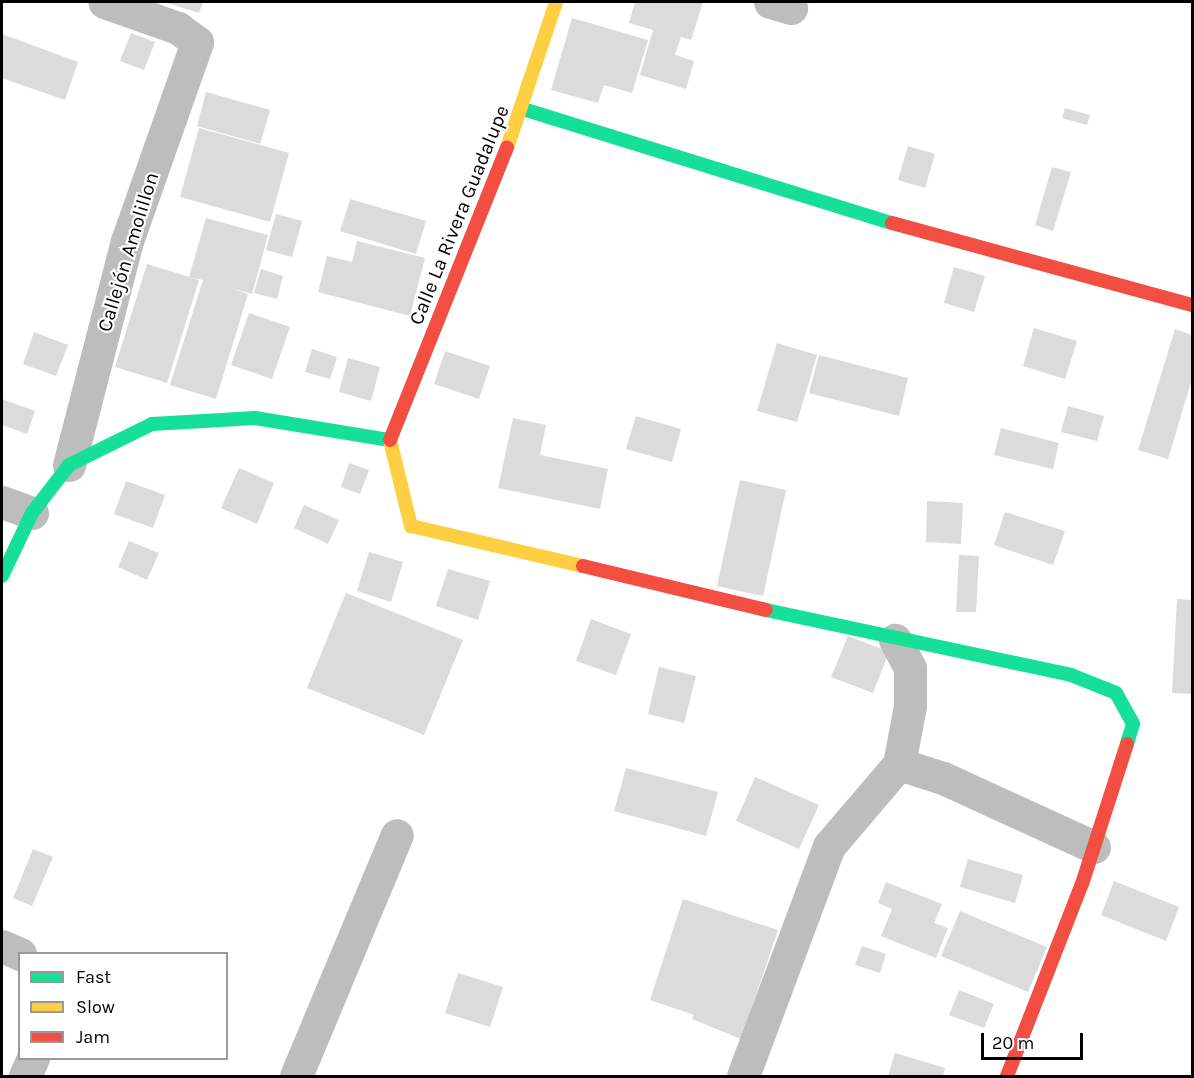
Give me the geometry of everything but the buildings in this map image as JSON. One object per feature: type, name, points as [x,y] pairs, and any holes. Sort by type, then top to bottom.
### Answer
[{"type":"street","name":"Callejón Amolillon","points":[[69,465],[127,241],[197,42],[178,28],[104,2]]},
{"type":"street","name":"Calle La Rivera Guadalupe","points":[[390,440],[523,109],[556,2]]},
{"type":"street","points":[[523,109],[956,243],[1192,305]]},
{"type":"street","points":[[2,576],[32,513],[69,465],[152,424],[255,418],[390,440],[411,526],[895,640],[1071,675],[1116,693],[1133,724],[1094,847],[1007,1077]]},
{"type":"street","points":[[2,502],[32,513]]},
{"type":"street","points":[[753,1074],[829,846],[899,764],[910,706],[910,668],[895,640]]},
{"type":"street","points":[[899,764],[943,778],[1094,847]]},
{"type":"street","points":[[296,1077],[397,835]]},
{"type":"street","points":[[2,946],[18,953]]},
{"type":"street","points":[[25,1077],[33,1060]]},
{"type":"traffic: fast","points":[[523,109],[892,223]]},
{"type":"traffic: fast","points":[[2,576],[32,513],[69,465],[152,424],[255,418],[390,440]]},
{"type":"traffic: fast","points":[[766,610],[1071,675],[1116,693],[1133,724],[1127,744]]},
{"type":"traffic: slow","points":[[507,148],[556,2]]},
{"type":"traffic: slow","points":[[390,440],[411,526],[583,566]]},
{"type":"traffic: jam","points":[[390,440],[507,148]]},
{"type":"traffic: jam","points":[[892,223],[1192,305]]},
{"type":"traffic: jam","points":[[583,566],[766,610]]},
{"type":"traffic: jam","points":[[1007,1076],[1082,884],[1127,744]]}]
